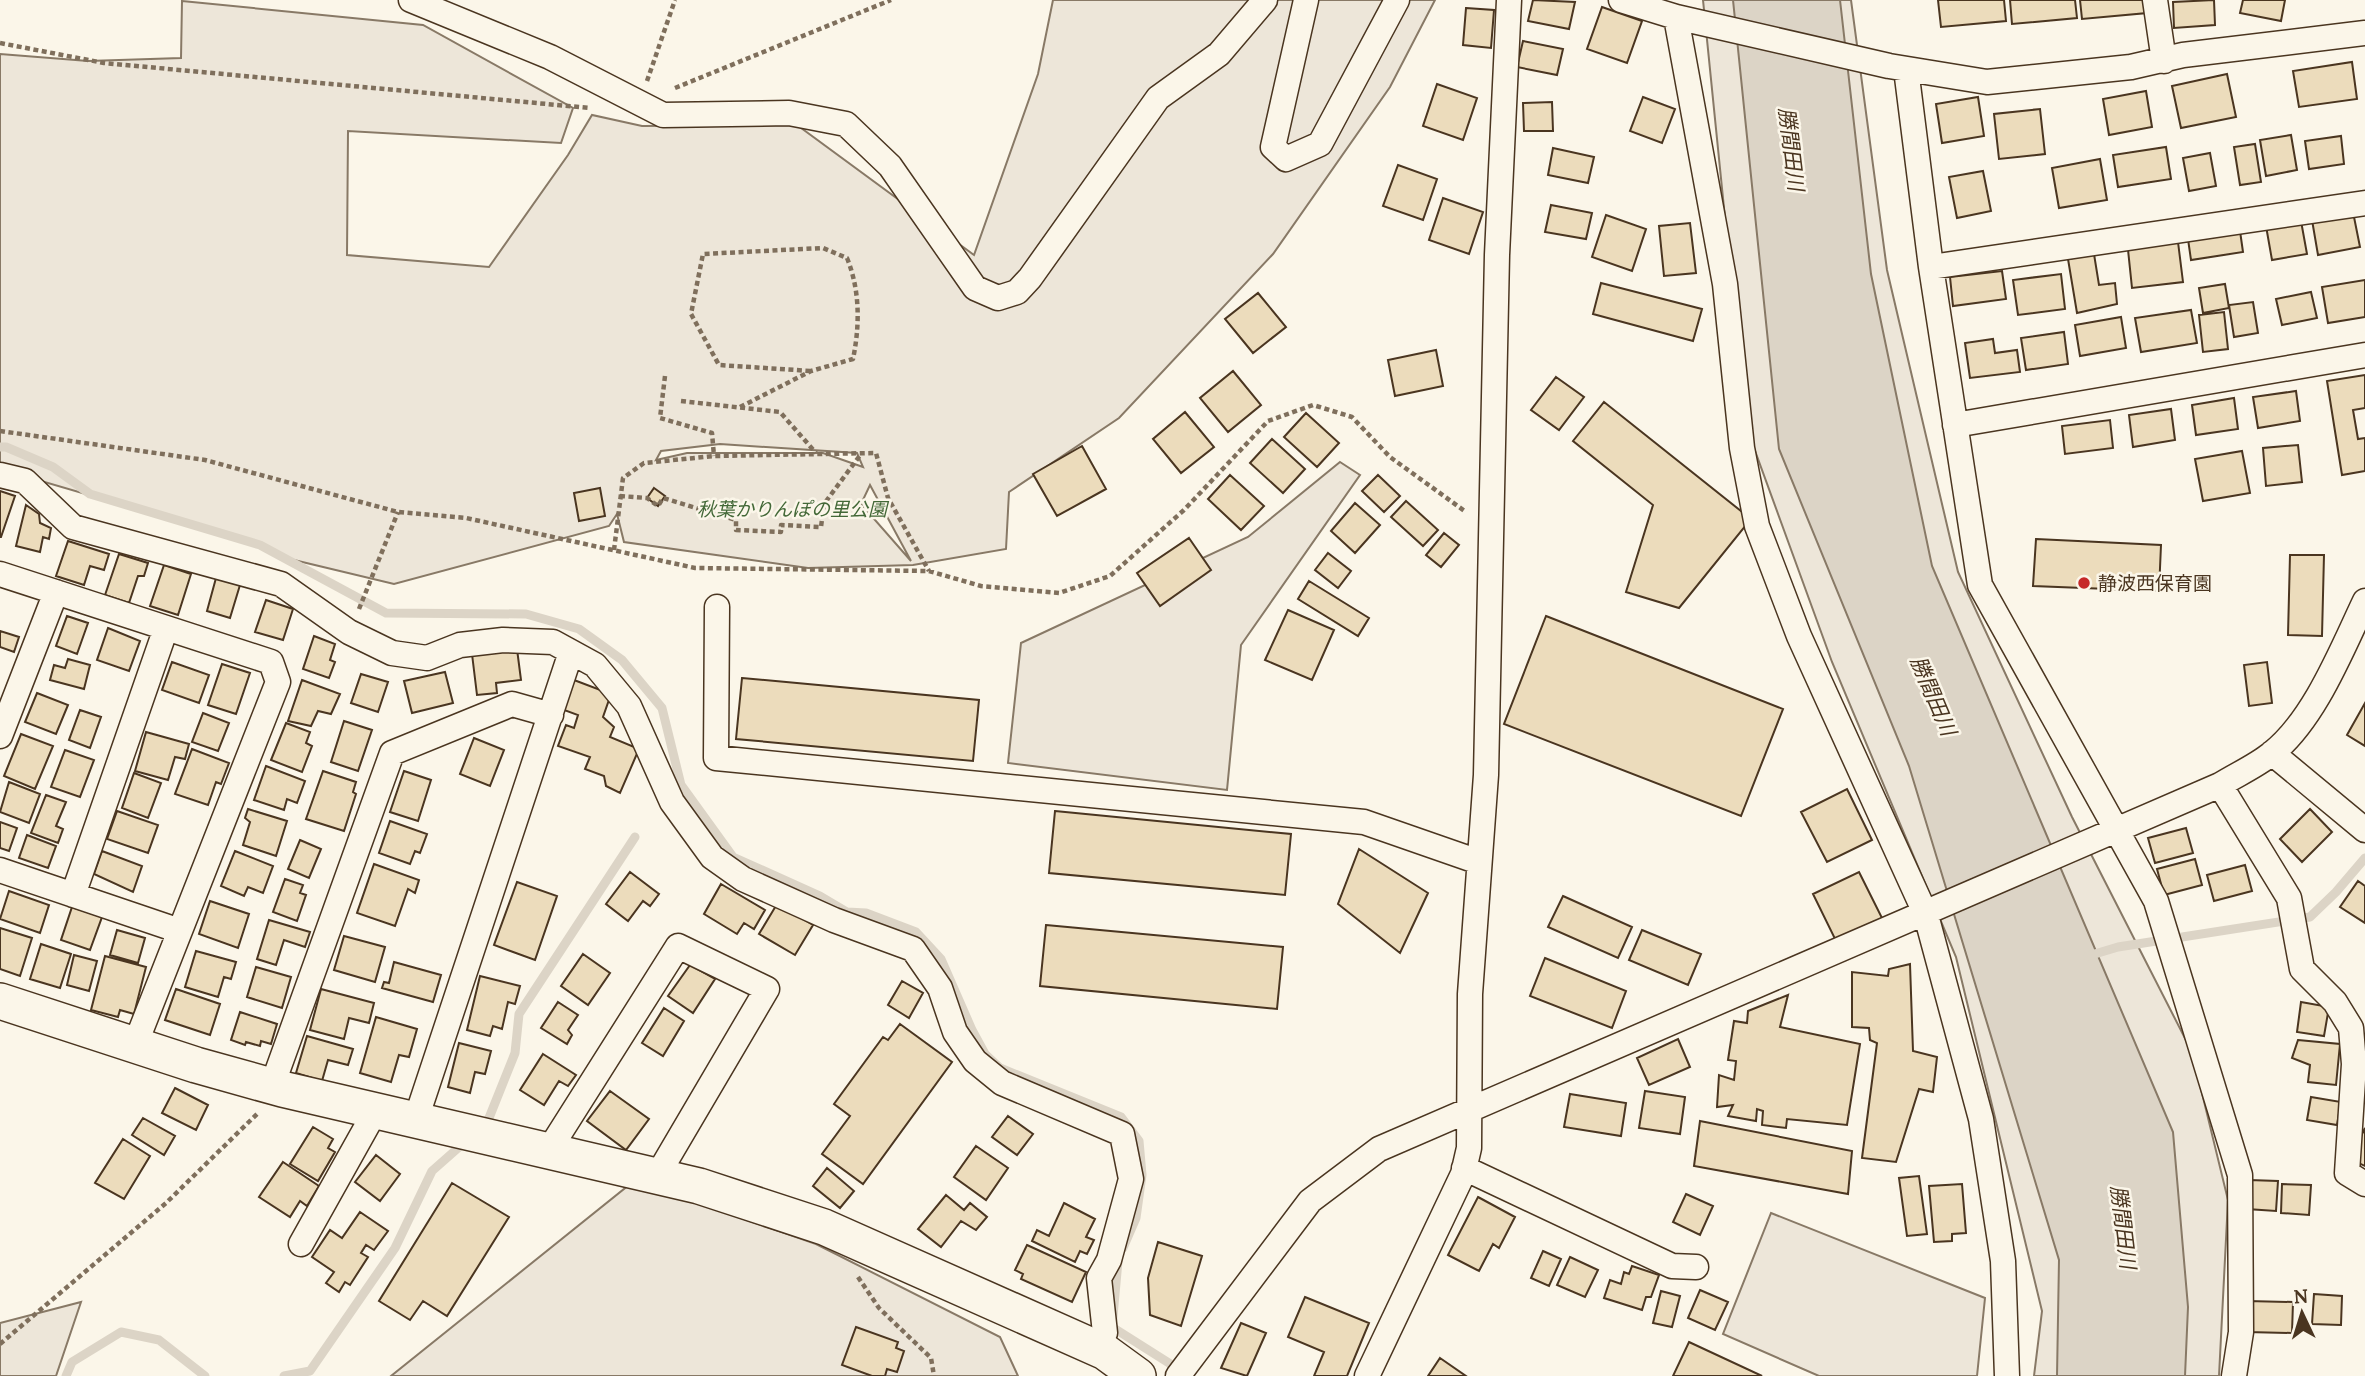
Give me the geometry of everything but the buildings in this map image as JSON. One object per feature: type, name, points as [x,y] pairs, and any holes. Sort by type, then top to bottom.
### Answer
[{"type":"street","points":[[411,0],[550,57],[663,115],[789,113],[846,124],[890,166],[975,288],[998,298],[1017,292],[1030,278],[1158,98],[1219,54],[1265,0]]},
{"type":"street","points":[[1306,0],[1273,147],[1286,159],[1320,144],[1397,0]]},
{"type":"street","points":[[1367,1376],[1464,1168],[1469,1147],[1470,994],[1486,775],[1497,254],[1509,0]]},
{"type":"street","points":[[1621,0],[1676,17],[1897,67],[1987,82],[2365,33]]},
{"type":"street","points":[[2155,0],[2164,61]]},
{"type":"street","points":[[1676,17],[1725,284],[1742,448],[1757,526],[1799,636],[1926,915],[1981,1119],[2003,1261],[2007,1376]]},
{"type":"street","points":[[1897,67],[1980,584],[2156,901],[2240,1175],[2241,1332],[2234,1376]]},
{"type":"street","points":[[1930,267],[2365,203]]},
{"type":"street","points":[[1955,425],[2365,355]]},
{"type":"street","points":[[0,475],[25,481],[73,527],[281,584],[349,632],[392,653],[427,658],[460,645],[503,640],[554,642],[595,665],[629,706],[672,802],[712,858],[743,879],[834,920],[913,949],[940,988],[955,1032],[975,1061],[1002,1083],[1122,1134],[1131,1179],[1109,1260],[1099,1278],[1105,1333],[1095,1348]]},
{"type":"street","points":[[0,574],[271,662],[278,682],[135,1045]]},
{"type":"street","points":[[0,736],[56,592]]},
{"type":"street","points":[[1178,1376],[1310,1201],[1379,1149],[1926,915],[2220,785],[2273,753],[2304,717],[2326,682],[2365,601]]},
{"type":"street","points":[[717,607],[716,758],[1364,822],[1479,862]]},
{"type":"street","points":[[73,895],[166,628]]},
{"type":"street","points":[[416,1119],[571,652]]},
{"type":"street","points":[[277,1087],[392,753],[512,704],[551,715]]},
{"type":"street","points":[[2273,753],[2365,830]]},
{"type":"street","points":[[2220,785],[2290,901],[2302,970],[2335,1002],[2351,1028],[2354,1064],[2347,1173],[2365,1184]]},
{"type":"street","points":[[0,870],[180,931]]},
{"type":"street","points":[[548,1150],[678,946],[767,989],[657,1176]]},
{"type":"street","points":[[0,1000],[135,1045],[277,1087],[699,1186],[824,1227],[1095,1348],[1138,1376]]},
{"type":"street","points":[[300,1244],[376,1110]]},
{"type":"street","points":[[1464,1168],[1672,1266],[1696,1267]]},
{"type":"path","points":[[640,102],[675,0]]},
{"type":"path","points":[[640,102],[891,0]]},
{"type":"path","points":[[0,43],[104,63],[595,108]]},
{"type":"path","points":[[740,407],[811,371],[853,359],[858,336],[856,281],[847,258],[823,248],[703,254],[691,314],[719,365],[811,371]]},
{"type":"path","points":[[665,376],[660,418],[712,433],[714,456]]},
{"type":"path","points":[[681,401],[780,412],[817,453]]},
{"type":"path","points":[[0,431],[205,460],[398,512],[466,518],[695,568],[929,570],[981,586],[1059,593],[1110,576],[1184,510],[1268,421],[1313,405],[1352,417],[1390,457],[1492,531]]},
{"type":"path","points":[[621,496],[647,498],[658,506],[663,498],[736,520],[736,530],[781,532],[781,525],[821,527],[824,504],[861,453]]},
{"type":"path","points":[[614,550],[623,478],[644,463],[714,456],[876,453],[888,498],[929,570]]},
{"type":"path","points":[[349,632],[398,512]]},
{"type":"path","points":[[0,1344],[166,1203],[277,1087]]},
{"type":"path","points":[[856,1273],[879,1308],[931,1358],[934,1376]]},
{"type":"green space","name":"秋葉かりんぽの里公園","points":[[1053,0],[1435,0],[1390,87],[1273,254],[1119,418],[1009,492],[1006,549],[913,565],[808,568],[624,542],[617,514],[609,526],[394,584],[294,560],[260,545],[0,469],[0,54],[88,61],[181,58],[182,1],[423,25],[573,108],[561,143],[348,131],[347,255],[489,267],[568,155],[592,115],[642,126],[797,125],[974,255],[1038,74]],"holes":[[[720,444],[857,453],[863,467],[823,453],[687,453],[656,460],[661,451]],[[870,485],[911,561],[861,504]]]},
{"type":"green space","points":[[1703,0],[1851,0],[1887,270],[1958,572],[2072,817],[2192,1052],[2228,1200],[2219,1376],[2034,1376],[2042,1311],[1956,957],[1832,662],[1746,426]]},
{"type":"green space","points":[[1340,462],[1360,475],[1241,645],[1227,790],[1008,763],[1021,643],[1248,537]]},
{"type":"green space","points":[[634,1181],[816,1244],[1000,1337],[1018,1376],[391,1376]]},
{"type":"green space","points":[[1771,1213],[1985,1298],[1977,1376],[1819,1376],[1723,1334]]},
{"type":"green space","points":[[81,1302],[56,1376],[0,1376],[0,1323]]},
{"type":"water","name":"勝間田川","points":[[1733,0],[1840,0],[1871,274],[1932,566],[2173,1132],[2188,1307],[2185,1376],[2057,1376],[2059,1260],[1909,766],[1779,449]]},
{"type":"waterway","points":[[0,447],[6,447],[53,467],[90,494],[260,545],[386,613],[526,614],[579,629],[622,660],[662,708],[681,785],[733,857],[820,896],[847,912],[866,913],[916,932],[941,959],[972,1030],[985,1054],[1000,1068],[1121,1117],[1139,1141],[1142,1175],[1136,1218],[1123,1248]]},
{"type":"waterway","points":[[482,1127],[487,1123],[515,1053],[519,1014],[635,837]]},
{"type":"waterway","points":[[2088,956],[2118,947],[2310,917],[2365,858]]},
{"type":"waterway","points":[[284,1376],[310,1371],[395,1248],[432,1171],[466,1141]]},
{"type":"waterway","points":[[1118,1261],[1112,1327],[1180,1370]]},
{"type":"waterway","points":[[66,1376],[72,1362],[121,1332],[159,1340],[205,1376]]},
{"type":"place","name":"静波西保育園","points":[[2084,583]]}]
